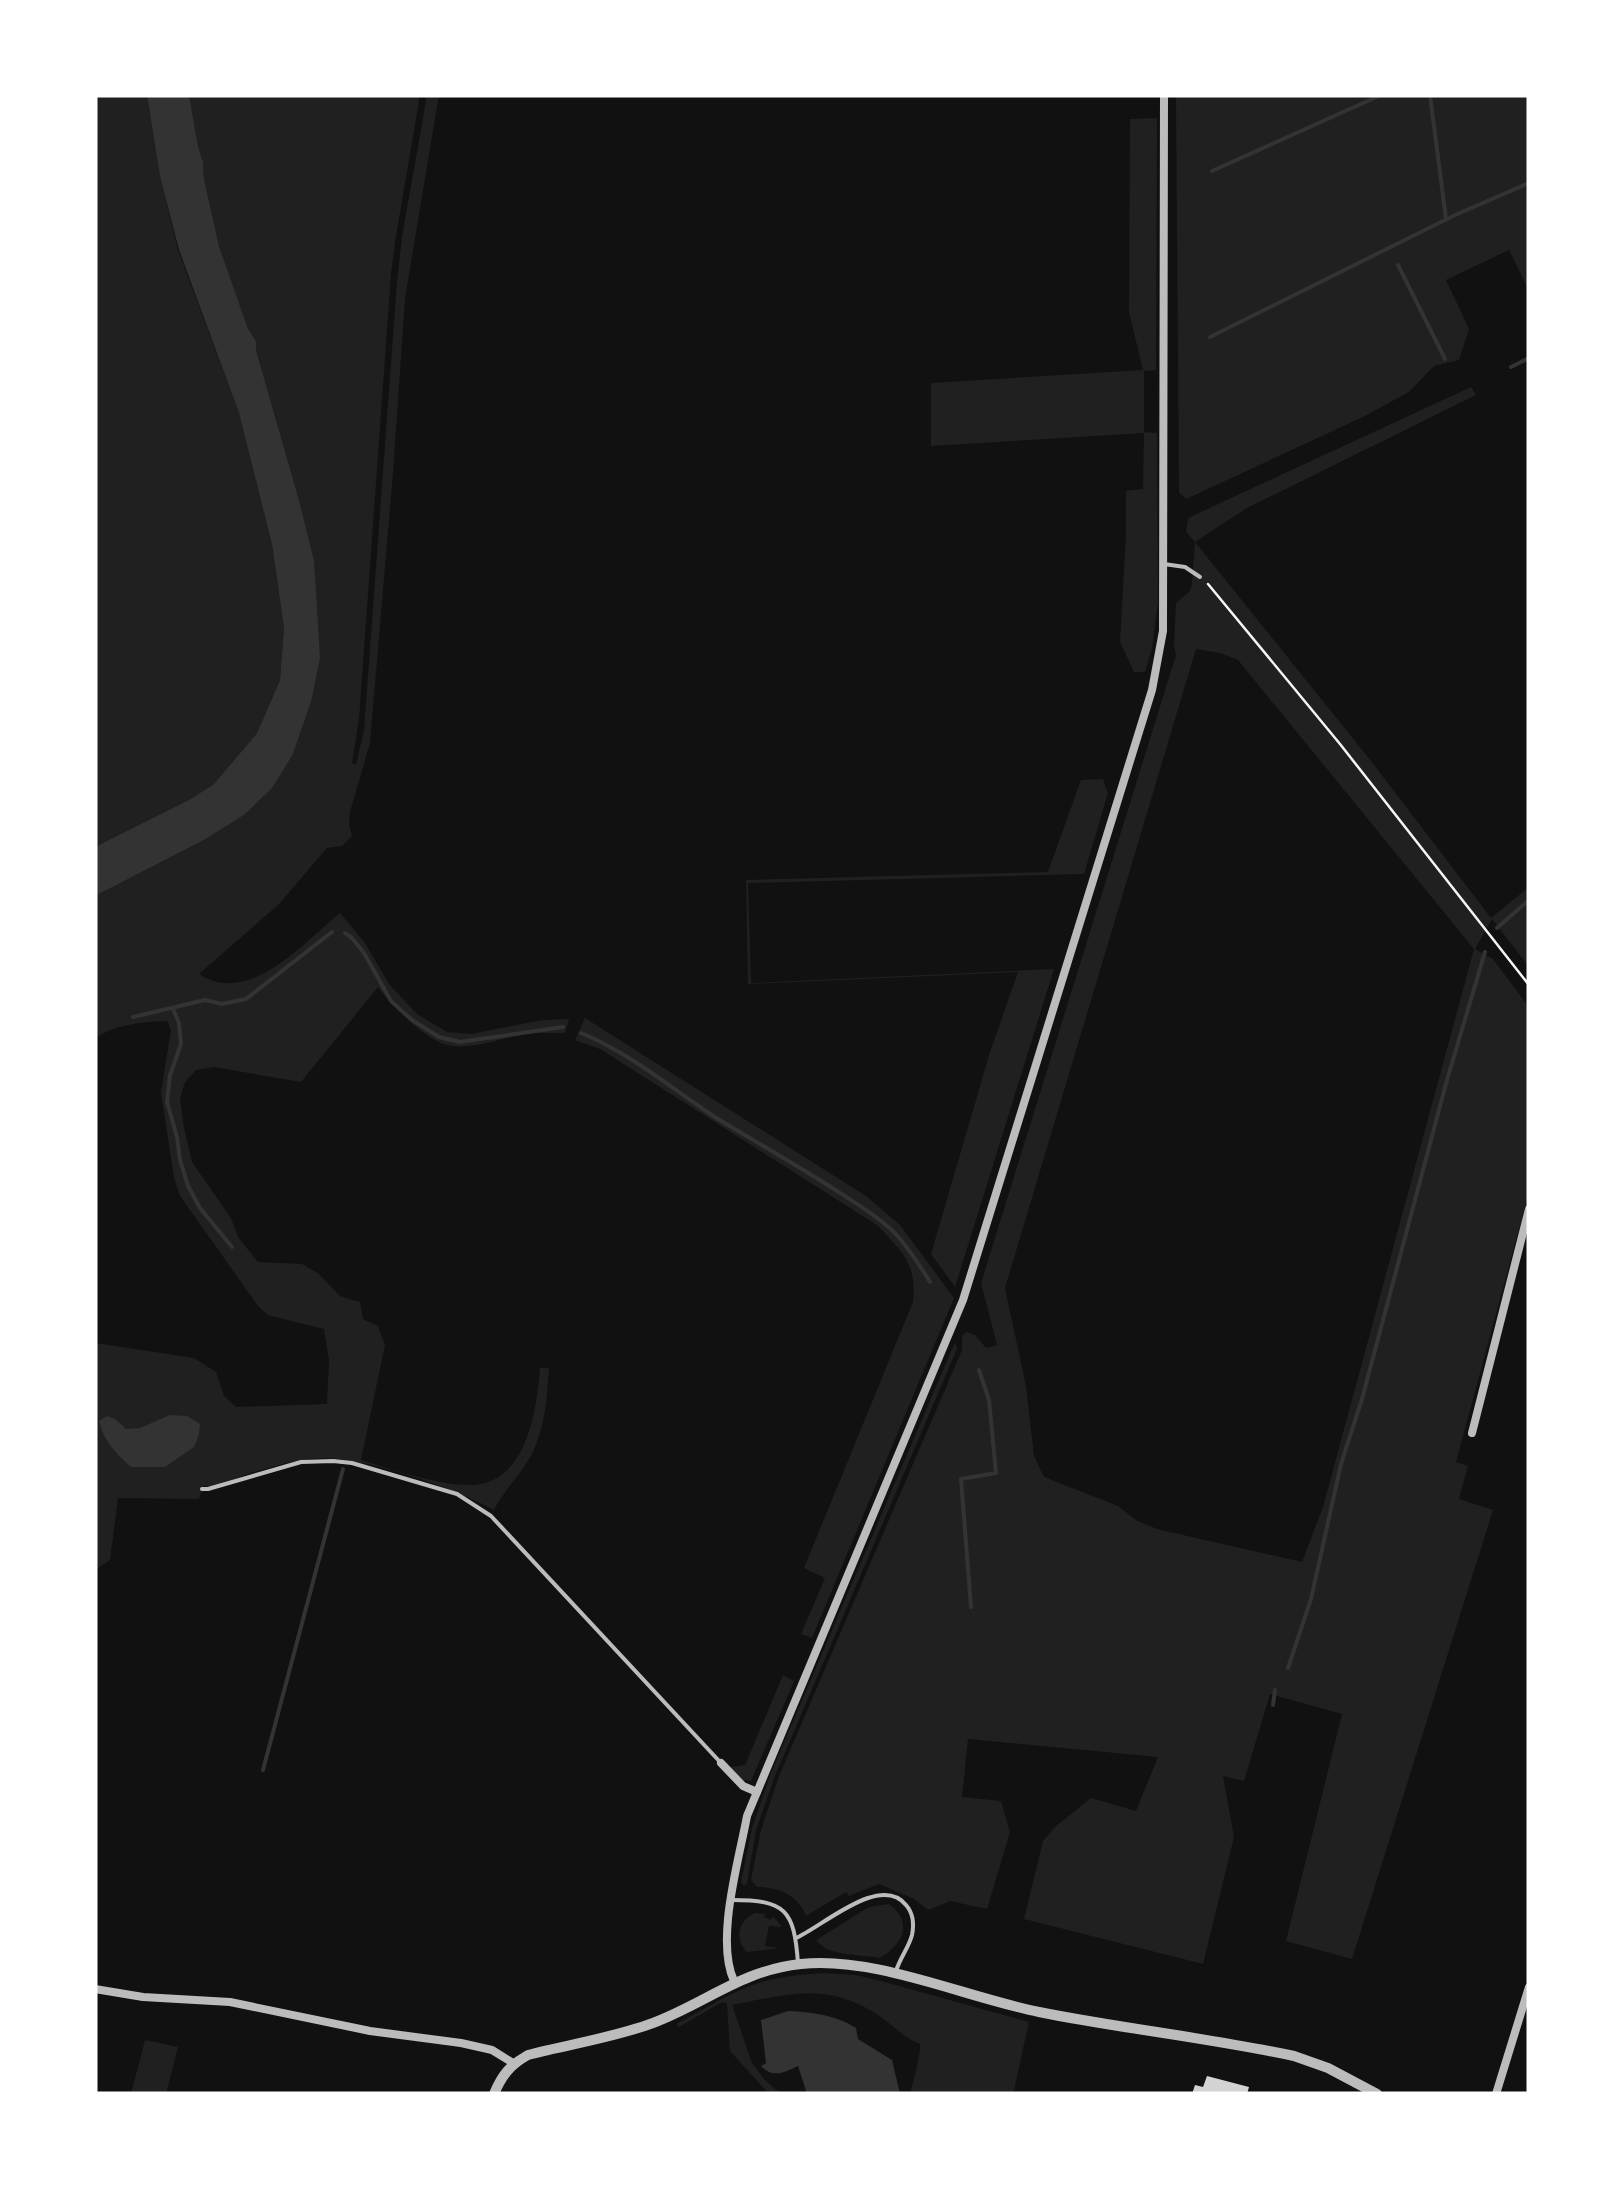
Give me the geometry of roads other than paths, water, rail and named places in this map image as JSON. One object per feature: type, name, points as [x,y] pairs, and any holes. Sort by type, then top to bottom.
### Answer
[{"type":"street","points":[[734,1982],[726,1954],[748,1816],[963,1300],[1152,690],[1163,631],[1164,95]]},
{"type":"street","points":[[1472,1434],[1529,1209]]},
{"type":"street","points":[[721,1763],[744,1786],[757,1792]]},
{"type":"street","points":[[494,2094],[503,2074],[528,2055],[651,2024],[768,1969],[825,1962],[855,1964],[1038,2012],[1294,2056],[1328,2068],[1377,2094]]},
{"type":"street","points":[[1496,2094],[1529,1987]]},
{"type":"street","points":[[95,1989],[143,1997],[230,2002],[353,2028],[462,2043],[492,2050],[513,2063]]},
{"type":"lane","points":[[1164,564],[1186,567],[1200,577]]},
{"type":"lane","points":[[202,1489],[301,1462],[334,1461],[457,1494],[492,1516],[721,1763]]},
{"type":"lane","points":[[796,1938],[874,1895],[894,1896],[909,1908],[912,1919],[912,1932],[895,1974]]},
{"type":"lane","points":[[732,1900],[766,1902],[784,1910],[792,1922],[798,1964]]},
{"type":"waterway","points":[[1212,171],[1381,95]]},
{"type":"waterway","points":[[1430,95],[1446,219]]},
{"type":"waterway","points":[[1210,337],[1453,216],[1529,183]]},
{"type":"waterway","points":[[1398,265],[1445,359]]},
{"type":"waterway","points":[[1511,367],[1529,358]]},
{"type":"waterway","points":[[1497,928],[1529,900]]},
{"type":"waterway","points":[[133,1017],[205,1000],[222,1004],[246,999],[332,932]]},
{"type":"waterway","points":[[345,933],[364,953],[391,1001],[439,1037],[460,1042],[563,1027]]},
{"type":"waterway","points":[[1288,1668],[1311,1599],[1341,1464],[1485,952]]},
{"type":"waterway","points":[[173,1009],[181,1044],[170,1075],[167,1102],[180,1160],[200,1208],[232,1247]]},
{"type":"waterway","points":[[581,1033],[635,1062],[718,1119],[874,1215],[899,1238],[930,1282]]},
{"type":"waterway","points":[[971,1607],[961,1479],[996,1473],[989,1400],[979,1370]]},
{"type":"waterway","points":[[263,1770],[343,1469]]},
{"type":"waterway","points":[[1273,1705],[1275,1690]]}]
